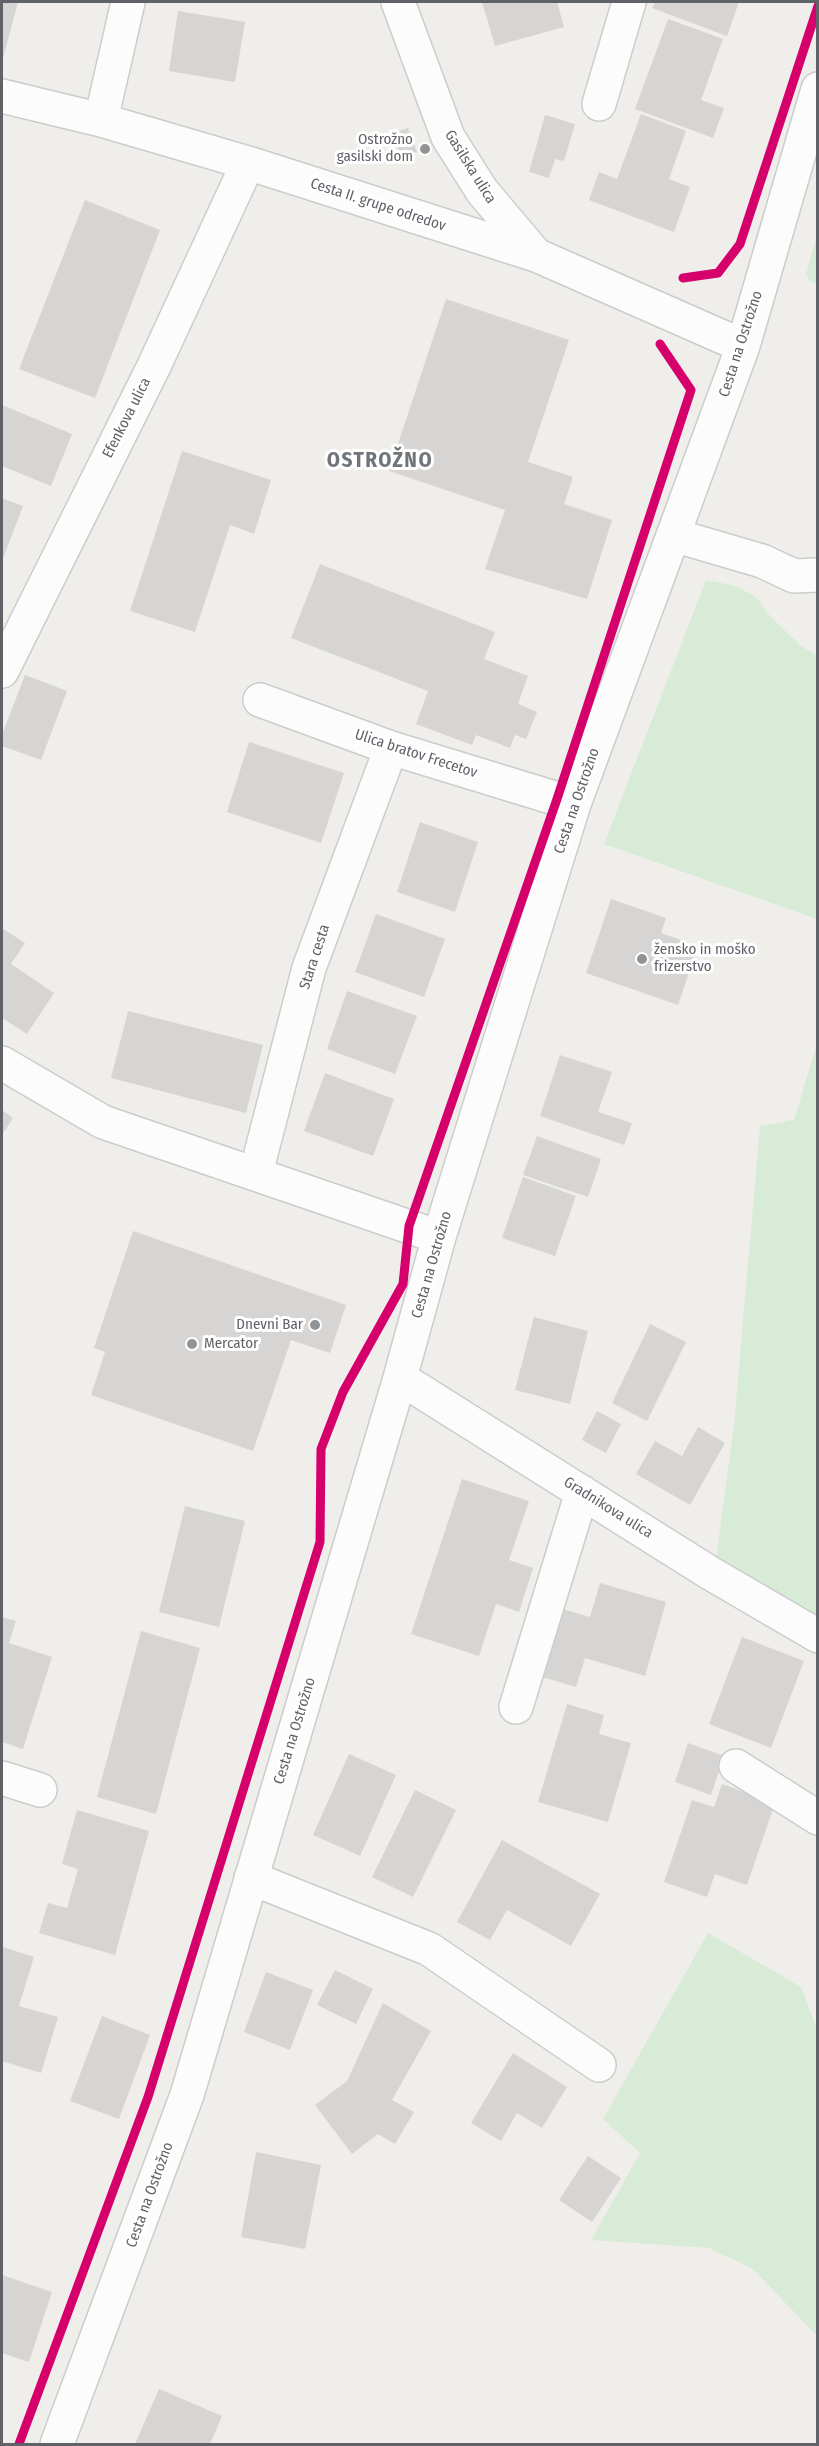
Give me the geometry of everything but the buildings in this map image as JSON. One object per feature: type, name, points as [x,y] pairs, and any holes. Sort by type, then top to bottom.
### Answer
[{"type":"street","points":[[101,120],[128,2]]},
{"type":"street","name":"Gasilska ulica","points":[[398,2],[448,137],[482,191],[536,255]]},
{"type":"street","points":[[599,104],[629,2]]},
{"type":"street","name":"Cesta na Ostrožno","points":[[57,2445],[187,2095],[400,1378],[439,1237],[574,804],[742,346],[818,89]]},
{"type":"street","name":"Cesta II. grupe odredov","points":[[2,96],[101,120],[536,255],[742,346]]},
{"type":"street","name":"Efenkova ulica","points":[[2,671],[154,366],[248,164]]},
{"type":"street","points":[[673,535],[762,561],[794,576],[818,575]]},
{"type":"street","name":"Ulica bratov Frecetov","points":[[260,700],[391,747],[574,804]]},
{"type":"street","name":"Stara cesta","points":[[256,1173],[309,968],[391,747]]},
{"type":"street","points":[[2,1063],[103,1122],[439,1237]]},
{"type":"street","name":"Gradnikova ulica","points":[[400,1378],[711,1573],[818,1636]]},
{"type":"street","points":[[516,1707],[582,1492]]},
{"type":"street","points":[[736,1766],[818,1818]]},
{"type":"street","points":[[2,1778],[40,1790]]},
{"type":"street","points":[[251,1878],[429,1949],[599,2065]]},
{"type":"green space","points":[[817,234],[817,284],[810,281],[806,274]]},
{"type":"green space","points":[[706,580],[736,586],[757,598],[770,616],[801,646],[817,656],[817,919],[604,844]]},
{"type":"green space","points":[[817,1044],[817,1621],[716,1559],[734,1424],[760,1126],[794,1120]]},
{"type":"green space","points":[[708,1933],[801,1987],[817,2029],[817,2336],[753,2269],[709,2248],[591,2240],[640,2153],[603,2119]]},
{"type":"cycle path","points":[[683,278],[718,273],[740,244],[818,6]]},
{"type":"cycle path","points":[[19,2444],[148,2097],[320,1542],[321,1449],[343,1392],[403,1284],[409,1226],[557,799],[691,390],[660,344]]},
{"type":"place","name":"Ostrožno gasilski dom","points":[[425,149]]},
{"type":"place","name":"žensko in moško frizerstvo","points":[[642,959]]},
{"type":"place","name":"Dnevni Bar","points":[[315,1325]]},
{"type":"place","name":"Mercator","points":[[192,1344]]},
{"type":"district","name":"OSTROŽNO","points":[[380,461]]}]
